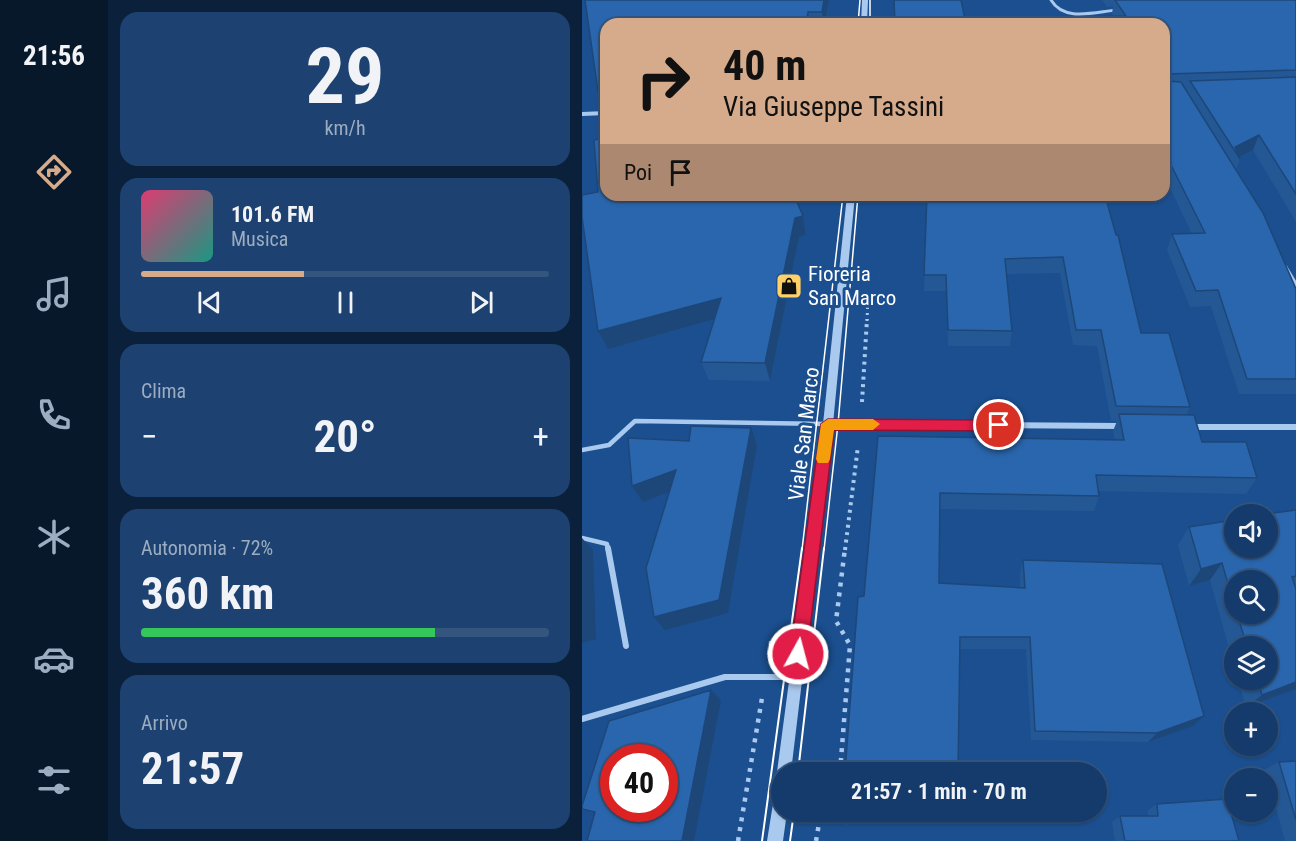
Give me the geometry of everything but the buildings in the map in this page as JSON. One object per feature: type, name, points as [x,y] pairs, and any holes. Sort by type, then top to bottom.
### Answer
[{"type":"street","points":[[864,18],[865,0]]},
{"type":"street","points":[[582,114],[600,113]]},
{"type":"street","name":"Viale San Marco","points":[[785,762],[828,424],[850,201]]},
{"type":"street","points":[[1284,265],[1296,285]]},
{"type":"street","points":[[828,424],[1131,426]]},
{"type":"street","points":[[1179,426],[1296,427]]},
{"type":"street","points":[[775,841],[778,822]]},
{"type":"lane","points":[[1052,0],[1057,10],[1067,14],[1124,9]]},
{"type":"lane","points":[[582,450],[609,445],[635,421],[828,424]]},
{"type":"lane","points":[[582,538],[607,544],[626,646]]},
{"type":"lane","points":[[582,719],[725,677],[796,677]]},
{"type":"path","points":[[841,762],[850,645],[836,621],[859,438]]},
{"type":"path","points":[[816,841],[819,822]]},
{"type":"tram line","points":[[858,18],[860,0]]},
{"type":"tram line","points":[[870,0],[870,18]]},
{"type":"tram line","points":[[802,550],[842,201]]},
{"type":"tram line","points":[[824,550],[838,424],[857,201]]},
{"type":"tram line","points":[[762,841],[802,548]]},
{"type":"tram line","points":[[799,762],[824,548]]},
{"type":"tram line","points":[[790,841],[793,822]]},
{"type":"slow traffic","points":[[823,459],[828,424],[873,424]]},
{"type":"place","name":"Fioreria San Marco","points":[[789,286]]},
{"type":"route","points":[[798,654],[828,424],[999,425]]}]
